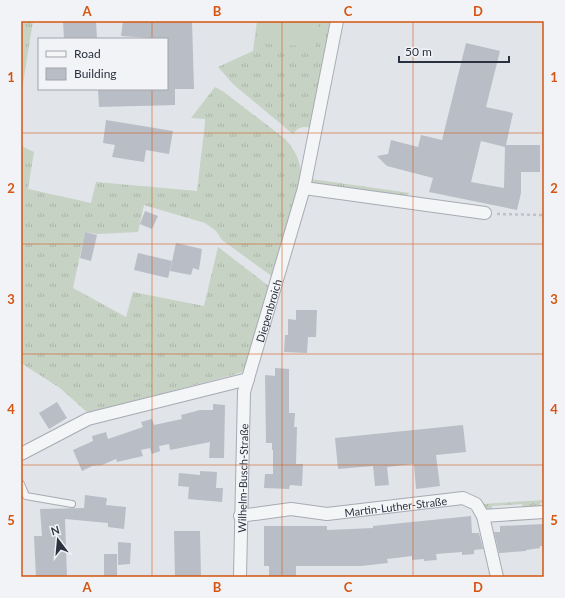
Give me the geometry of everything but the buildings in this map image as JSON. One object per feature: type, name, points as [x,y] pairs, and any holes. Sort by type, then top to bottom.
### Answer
[{"type":"street","name":"Diepenbroich","points":[[248,379],[304,188],[337,21]]},
{"type":"street","points":[[304,188],[485,213]]},
{"type":"street","points":[[21,454],[88,419],[248,379]]},
{"type":"street","name":"Wilhelm-Busch-Straße","points":[[240,577],[243,405],[248,379]]},
{"type":"street","name":"Martin-Luther-Straße","points":[[240,516],[291,509],[327,514],[463,498],[476,504],[483,516]]},
{"type":"street","points":[[497,577],[483,516],[544,512]]},
{"type":"lane","points":[[21,484],[26,496],[72,504]]},
{"type":"path","points":[[485,213],[544,215]]},
{"type":"green space","points":[[21,21],[33,21],[21,96]]},
{"type":"green space","points":[[257,21],[333,21],[311,128],[301,128],[293,134],[234,85],[218,67],[253,51]]},
{"type":"green space","points":[[259,21],[319,21],[315,47],[256,43]]},
{"type":"green space","points":[[215,87],[224,92],[285,139],[295,152],[299,161],[302,177],[273,277],[222,240],[216,231],[205,223],[144,205],[138,232],[97,234],[85,232],[73,288],[126,317],[133,292],[204,306],[218,247],[270,287],[247,364],[242,372],[233,375],[88,413],[60,388],[21,363],[21,146],[34,152],[28,189],[91,203],[96,182],[197,191],[205,119],[191,118]]},
{"type":"green space","points":[[311,179],[410,193],[406,196],[310,184]]},
{"type":"green space","points":[[544,500],[544,503],[540,503],[541,507],[523,509],[522,504],[492,506],[492,510],[488,510],[483,504]]}]
